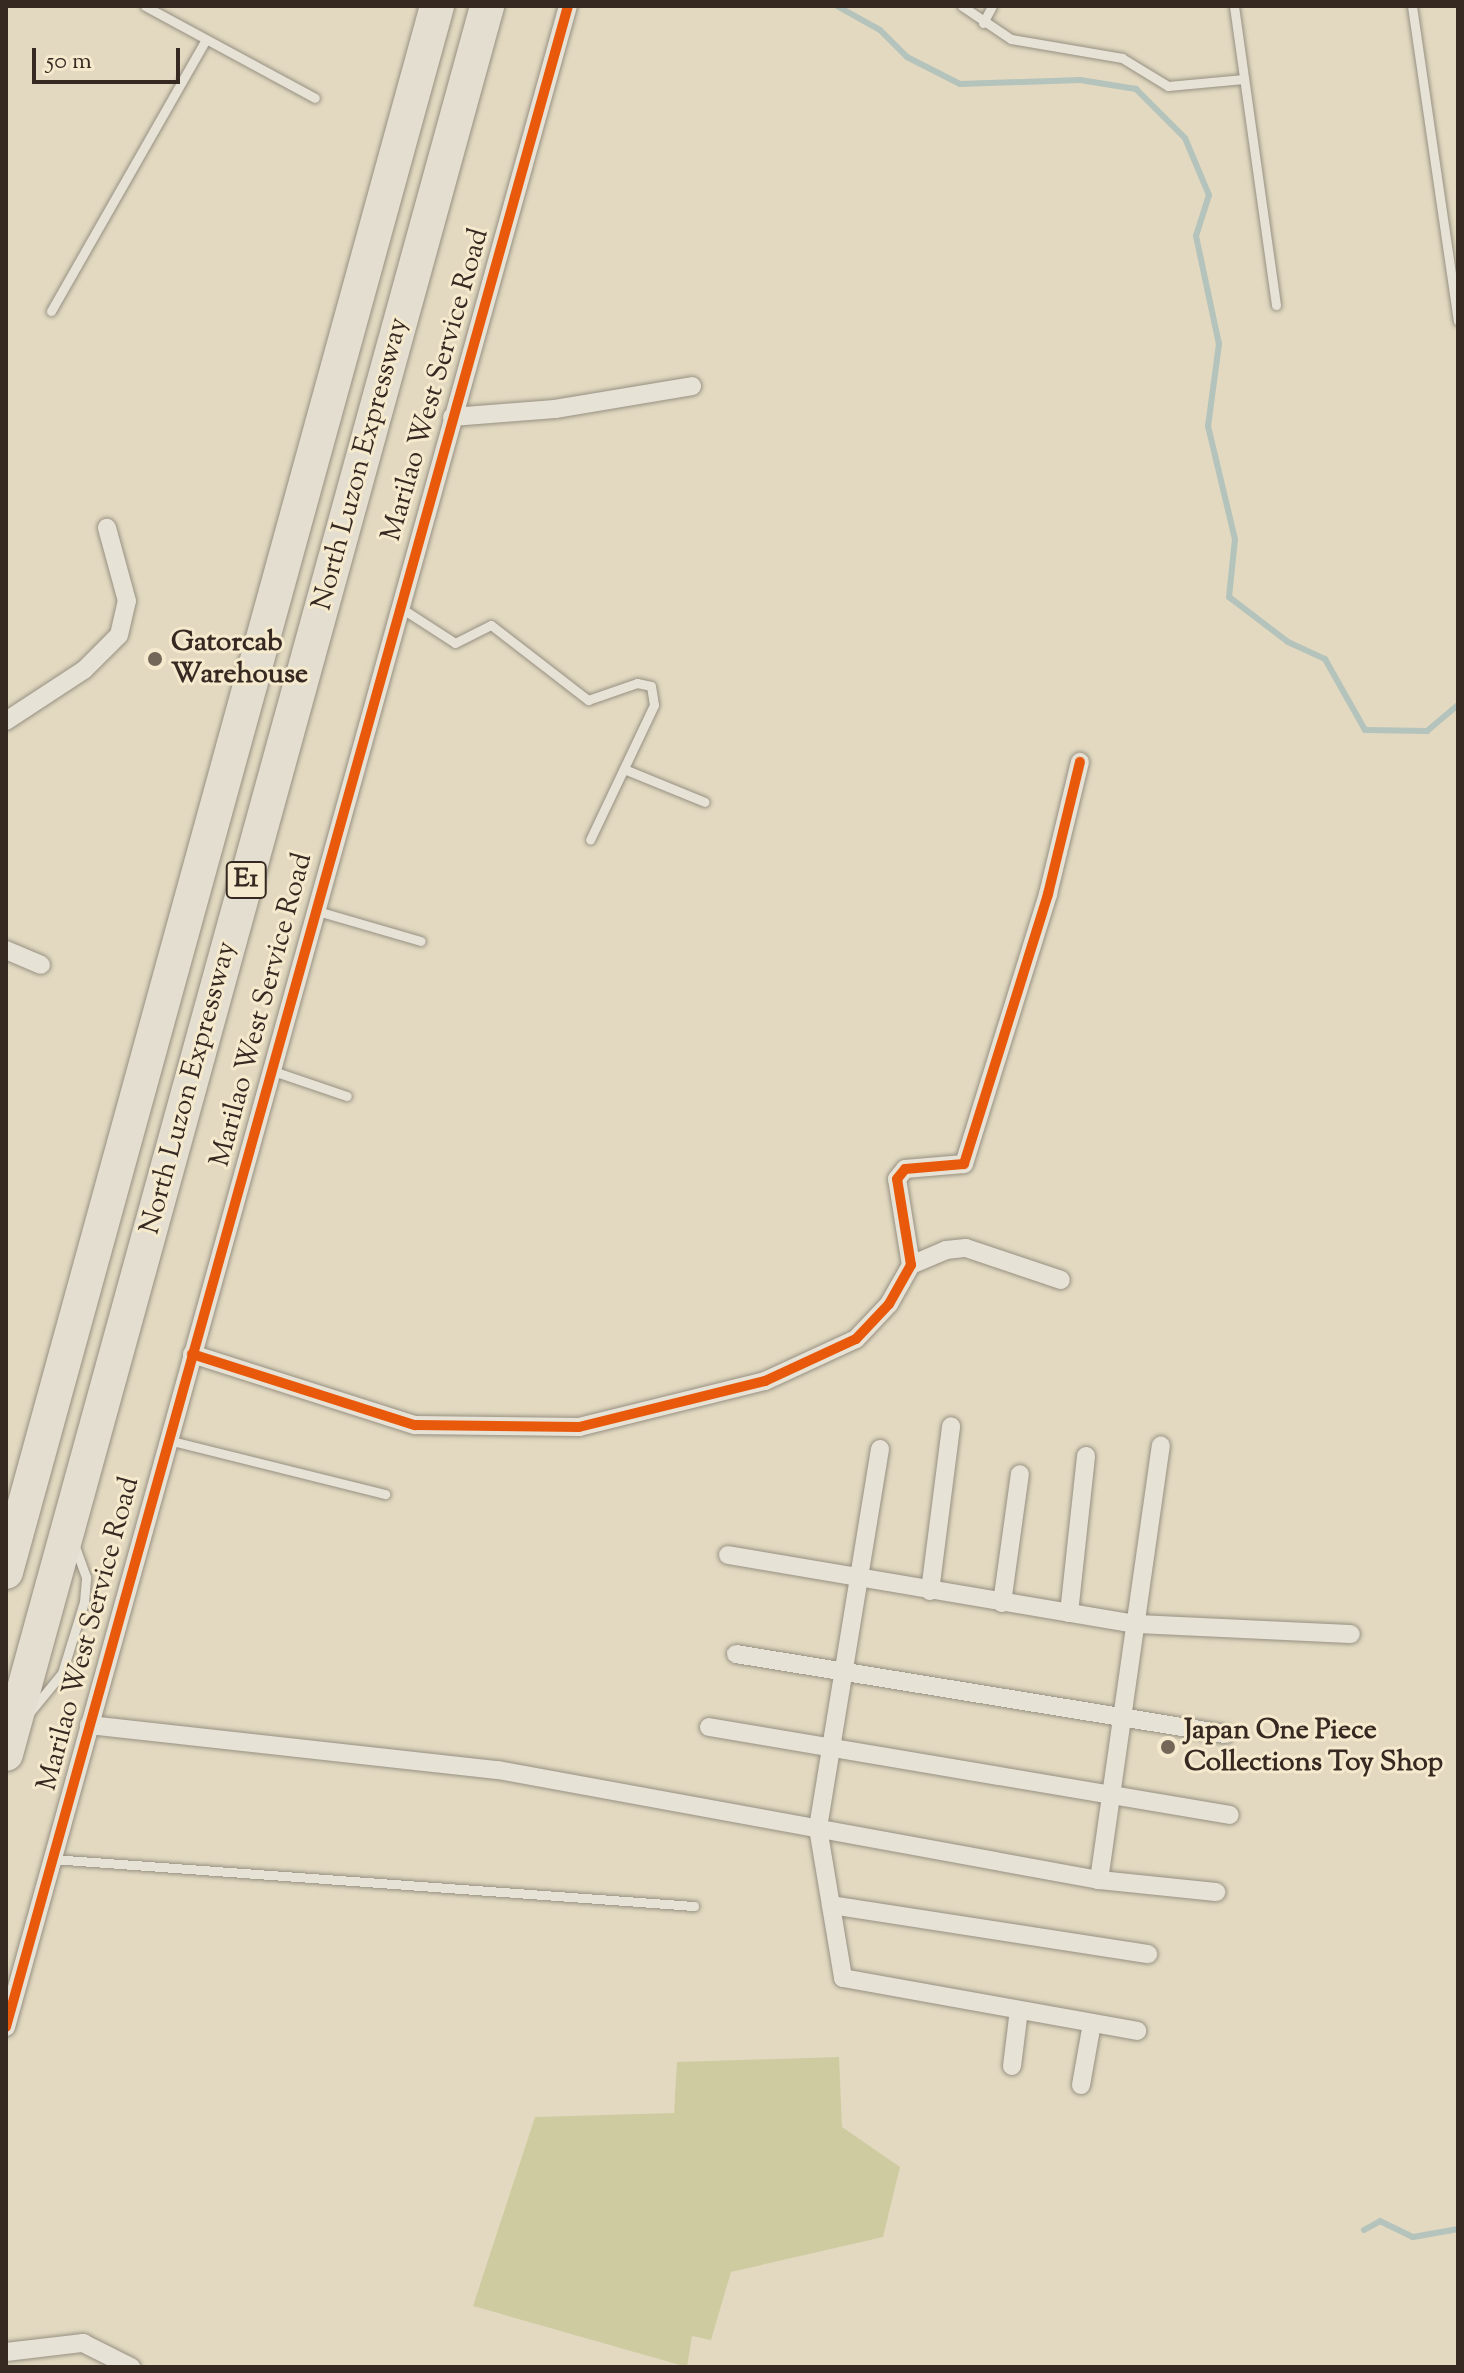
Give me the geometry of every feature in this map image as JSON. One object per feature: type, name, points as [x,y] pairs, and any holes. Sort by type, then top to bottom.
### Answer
[{"type":"highway","name":"North Luzon Expressway","points":[[6,1572],[437,6]]},
{"type":"highway","name":"North Luzon Expressway","points":[[9,1744],[487,6]]},
{"type":"street","name":"Marilao West Service Road","points":[[6,2027],[398,606],[568,6]]},
{"type":"street","points":[[452,417],[555,409],[692,386]]},
{"type":"street","points":[[6,721],[84,670],[119,635],[127,601],[107,528]]},
{"type":"street","points":[[911,1265],[897,1179],[905,1169],[964,1164],[1048,894],[1080,762]]},
{"type":"street","points":[[6,950],[41,965]]},
{"type":"street","points":[[192,1354],[415,1425],[579,1427],[765,1381],[856,1339],[889,1304],[911,1265],[946,1250],[966,1248],[1061,1280]]},
{"type":"street","points":[[930,1591],[951,1426]]},
{"type":"street","points":[[1099,1880],[1161,1445]]},
{"type":"street","points":[[880,1449],[818,1828],[843,1978],[1137,2031]]},
{"type":"street","points":[[1069,1613],[1086,1456]]},
{"type":"street","points":[[1002,1603],[1020,1474]]},
{"type":"street","points":[[728,1555],[1136,1624],[1351,1634]]},
{"type":"street","points":[[736,1654],[1226,1734]]},
{"type":"street","points":[[89,1725],[498,1770],[1099,1880],[1216,1892]]},
{"type":"street","points":[[709,1727],[1230,1815]]},
{"type":"street","points":[[831,1905],[1148,1954]]},
{"type":"street","points":[[1012,2066],[1019,2010]]},
{"type":"street","points":[[1081,2085],[1092,2023]]},
{"type":"street","points":[[6,2352],[83,2343],[131,2367]]},
{"type":"lane","points":[[145,6],[315,98]]},
{"type":"lane","points":[[962,6],[983,23],[1022,43],[1122,58],[1178,88],[1244,79]]},
{"type":"lane","points":[[983,23],[992,6]]},
{"type":"lane","points":[[1234,6],[1276,305]]},
{"type":"lane","points":[[1412,6],[1458,321]]},
{"type":"lane","points":[[51,311],[205,41]]},
{"type":"lane","points":[[398,606],[455,643],[491,625],[588,700],[637,683],[651,686],[654,705],[590,840]]},
{"type":"lane","points":[[624,769],[705,802]]},
{"type":"lane","points":[[314,910],[421,941]]},
{"type":"lane","points":[[270,1070],[347,1096]]},
{"type":"lane","points":[[168,1440],[385,1494]]},
{"type":"lane","points":[[52,1859],[694,1906]]},
{"type":"shaded area","points":[[839,2057],[842,2127],[900,2167],[883,2237],[731,2272],[711,2340],[692,2336],[687,2367],[473,2306],[535,2117],[674,2113],[677,2062]]},
{"type":"waterway","points":[[837,6],[880,30],[907,57],[960,84],[1080,80],[1136,89],[1185,138],[1209,195],[1196,236],[1219,344],[1208,426],[1235,539],[1229,597],[1288,642],[1325,659],[1365,730],[1427,731],[1458,705]]},
{"type":"waterway","points":[[1364,2230],[1380,2221],[1413,2237],[1458,2229]]},
{"type":"cycle path","points":[[6,2027],[568,6]]},
{"type":"cycle path","points":[[192,1354],[415,1425],[579,1427],[765,1381],[856,1339],[889,1304],[911,1265],[897,1179],[905,1169],[964,1164],[1048,894],[1080,762]]},
{"type":"place","name":"Gatorcab Warehouse","points":[[155,659]]},
{"type":"place","name":"Japan One Piece Collections Toy Shop","points":[[1168,1747]]}]
